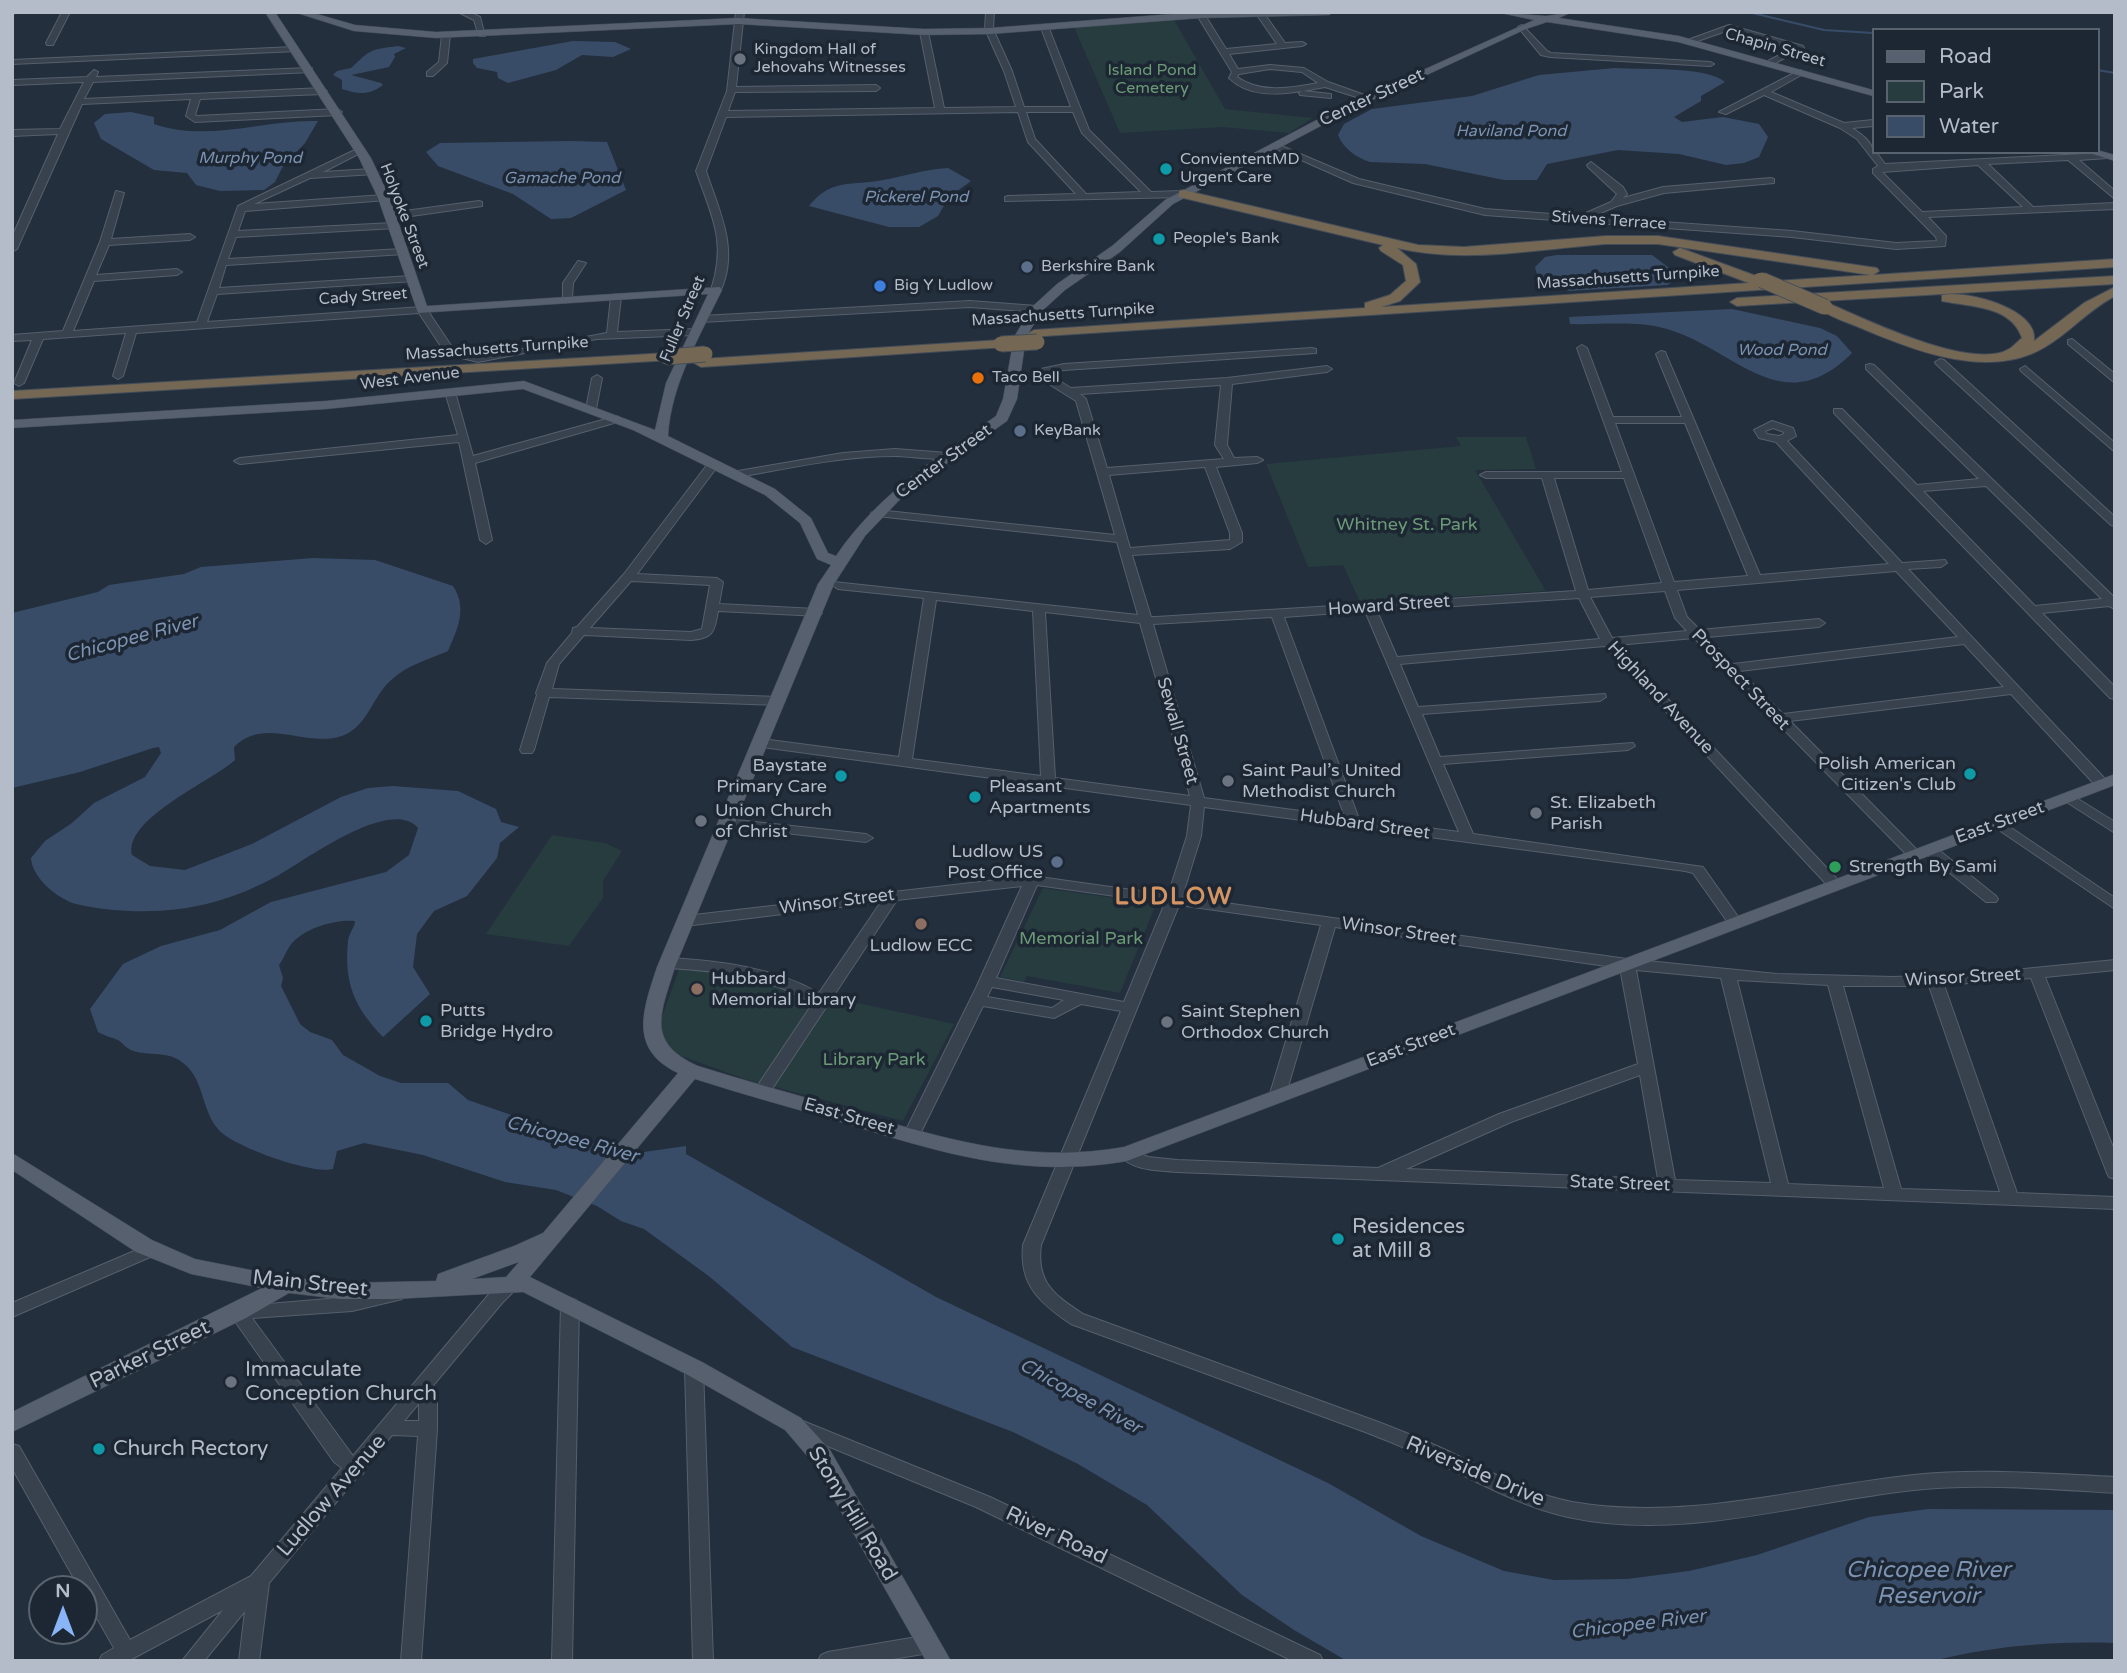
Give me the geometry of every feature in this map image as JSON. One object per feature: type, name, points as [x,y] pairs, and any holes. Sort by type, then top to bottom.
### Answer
[{"type":"highway","points":[[1183,194],[1365,241],[1444,254],[1607,243],[1649,245],[1702,258],[1824,304],[1917,346],[1949,354],[1997,355],[2019,350],[2029,339],[2025,326],[2014,317],[1967,301],[1913,295],[1824,304]]},
{"type":"highway","points":[[1183,194],[1418,249],[1464,251],[1592,241],[1635,241],[1673,246],[1706,256],[1757,280]]},
{"type":"highway","points":[[1160,326],[1350,309],[1388,301],[1407,290],[1414,277],[1408,261],[1365,241]]},
{"type":"highway","points":[[1592,241],[1672,242],[1895,272],[2058,267]]},
{"type":"highway","name":"Massachusetts Turnpike","points":[[1036,338],[1160,326],[2115,263]]},
{"type":"highway","name":"Massachusetts Turnpike","points":[[16,389],[666,361],[1036,338],[1824,304],[2115,280]]},
{"type":"highway","points":[[1824,304],[1918,349],[1957,357],[1994,359],[2017,355],[2043,344],[2095,302],[2115,291]]},
{"type":"highway","name":"Massachusetts Turnpike","points":[[12,407],[666,361]]},
{"type":"main road","name":"Holyoke Street","points":[[270,12],[338,112],[372,172],[384,198],[422,310]]},
{"type":"main road","points":[[299,12],[354,28],[446,35],[739,17],[923,32],[1045,28],[1143,16],[1329,12]]},
{"type":"main road","name":"Chapin Street","points":[[1501,12],[1689,41],[1871,92]]},
{"type":"main road","points":[[1567,12],[1587,24]]},
{"type":"main road","name":"Center Street","points":[[670,1095],[670,1075],[650,1032],[650,1015],[685,921],[838,562],[877,513],[904,487],[1002,418],[1014,376],[1020,337],[1037,309],[1183,194],[1369,98],[1522,27],[1567,12]]},
{"type":"main road","name":"Cady Street","points":[[422,310],[716,290]]},
{"type":"main road","name":"Fuller Street","points":[[660,437],[663,411],[695,332],[716,290]]},
{"type":"main road","name":"West Avenue","points":[[12,424],[326,405],[524,385],[617,419],[738,474],[786,502],[806,521],[822,556],[838,562]]},
{"type":"main road","name":"East Street","points":[[691,1071],[911,1136],[993,1156],[1065,1163],[1127,1154],[1734,921],[2108,782]]},
{"type":"main road","points":[[656,1045],[674,1063],[691,1071],[670,1095]]},
{"type":"main road","points":[[670,1095],[702,1087],[762,1091]]},
{"type":"main road","name":"Ludlow Avenue","points":[[513,1283],[670,1095]]},
{"type":"main road","name":"Main Street","points":[[12,1160],[151,1250],[191,1266],[286,1285],[340,1290],[410,1290],[513,1283],[541,1290],[628,1333]]},
{"type":"main road","points":[[410,1290],[468,1274],[522,1252],[554,1232]]},
{"type":"main road","name":"Parker Street","points":[[12,1423],[238,1312],[286,1285]]},
{"type":"main road","name":"Stony Hill Road","points":[[628,1333],[793,1424],[822,1457],[848,1499],[934,1652]]},
{"type":"street","points":[[50,43],[66,12]]},
{"type":"street","points":[[462,12],[477,19],[482,34]]},
{"type":"street","points":[[990,12],[989,31],[1037,149],[1083,196]]},
{"type":"street","points":[[1259,13],[1282,45]]},
{"type":"street","points":[[1200,14],[1236,72]]},
{"type":"street","name":"Fuller Street","points":[[716,290],[723,264],[722,225],[701,171],[731,90],[739,17]]},
{"type":"street","points":[[1522,27],[1544,52],[1550,55],[1710,64]]},
{"type":"street","points":[[1689,41],[1731,27],[1800,48],[1770,63]]},
{"type":"street","points":[[1045,28],[1089,137],[1147,193]]},
{"type":"street","points":[[923,32],[940,111]]},
{"type":"street","points":[[430,74],[443,62],[446,35]]},
{"type":"street","points":[[1224,52],[1302,44]]},
{"type":"street","points":[[12,62],[294,49]]},
{"type":"street","points":[[13,247],[64,131],[100,58]]},
{"type":"street","points":[[1236,72],[1287,67],[1314,74],[1325,84],[1369,98]]},
{"type":"street","points":[[12,83],[309,70]]},
{"type":"street","points":[[1236,72],[1233,78],[1249,88],[1328,96]]},
{"type":"street","points":[[1723,112],[1800,72]]},
{"type":"street","points":[[1280,91],[1325,84]]},
{"type":"street","points":[[731,90],[876,88]]},
{"type":"street","points":[[79,102],[323,91]]},
{"type":"street","points":[[1764,92],[1843,126],[1860,137],[1871,151]]},
{"type":"street","points":[[197,97],[190,117],[195,119],[338,112]]},
{"type":"street","points":[[723,114],[1077,108]]},
{"type":"street","points":[[1843,126],[1871,123]]},
{"type":"street","points":[[12,133],[64,131]]},
{"type":"street","name":"Stivens Terrace","points":[[1276,147],[1356,181],[1497,213],[1801,235],[1896,246],[1942,244],[1941,236],[1921,215]]},
{"type":"street","points":[[201,325],[241,208],[360,150]]},
{"type":"street","points":[[1873,154],[1883,167]]},
{"type":"street","points":[[2109,157],[1883,167],[1876,171],[1921,215],[2115,206]]},
{"type":"street","points":[[2071,158],[2115,196]]},
{"type":"street","points":[[1980,162],[2031,209]]},
{"type":"street","points":[[1591,165],[1620,189],[1622,194],[1614,204]]},
{"type":"street","points":[[308,175],[372,172]]},
{"type":"street","points":[[1578,219],[1614,204],[1663,190],[1771,181]]},
{"type":"street","points":[[67,334],[105,242],[119,192]]},
{"type":"street","points":[[1008,199],[1183,194]]},
{"type":"street","points":[[241,208],[384,198]]},
{"type":"street","points":[[233,234],[392,221],[479,204]]},
{"type":"street","points":[[105,242],[190,237]]},
{"type":"street","points":[[223,262],[402,252]]},
{"type":"street","points":[[567,299],[568,283],[581,263]]},
{"type":"street","points":[[91,278],[177,272]]},
{"type":"street","points":[[214,291],[411,279]]},
{"type":"street","points":[[617,296],[612,335],[695,332]]},
{"type":"street","points":[[702,319],[958,304],[1037,309]]},
{"type":"street","name":"Cady Street","points":[[12,338],[422,310]]},
{"type":"street","name":"Holyoke Street","points":[[422,310],[450,352],[478,359],[612,335]]},
{"type":"street","points":[[118,376],[132,330]]},
{"type":"street","points":[[16,389],[39,337]]},
{"type":"street","points":[[2072,342],[2115,380]]},
{"type":"street","name":"Prospect Street","points":[[1582,348],[1681,618],[1778,718],[1922,852],[1992,899]]},
{"type":"street","points":[[1039,378],[1045,371],[1064,367],[1312,351]]},
{"type":"street","points":[[1661,354],[1755,578]]},
{"type":"street","points":[[1940,362],[2115,523]]},
{"type":"street","points":[[1870,367],[2113,604]]},
{"type":"street","points":[[1014,376],[1039,378],[1071,390],[1227,381],[1327,369]]},
{"type":"street","points":[[2025,369],[2115,449]]},
{"type":"street","points":[[591,409],[597,378]]},
{"type":"street","points":[[1227,381],[1221,445],[1231,462]]},
{"type":"street","name":"Sewall Street","points":[[1065,1163],[1174,900],[1194,836],[1198,802],[1081,399],[1071,390]]},
{"type":"street","points":[[450,392],[464,438],[486,540]]},
{"type":"street","points":[[1838,411],[2115,695]]},
{"type":"street","points":[[468,461],[617,419]]},
{"type":"street","points":[[1610,419],[1689,419]]},
{"type":"street","points":[[240,461],[464,438]]},
{"type":"street","points":[[1780,440],[2015,690],[2108,782]]},
{"type":"street","points":[[738,474],[890,451],[948,456]]},
{"type":"street","points":[[1103,472],[1257,460]]},
{"type":"street","points":[[527,750],[553,663],[578,631],[628,577],[714,463]]},
{"type":"street","points":[[877,513],[1124,546],[1220,546],[1236,542],[1236,533],[1210,465]]},
{"type":"street","points":[[1486,475],[1629,475]]},
{"type":"street","name":"Highland Avenue","points":[[1547,475],[1583,594],[1595,624],[1608,642],[1834,884]]},
{"type":"street","points":[[1913,489],[1989,482]]},
{"type":"street","name":"Howard Street","points":[[838,585],[1145,621],[1583,594],[1941,563]]},
{"type":"street","points":[[578,631],[703,635],[713,607],[717,582],[628,577]]},
{"type":"street","points":[[905,762],[932,595]]},
{"type":"street","points":[[2032,610],[2113,604]]},
{"type":"street","points":[[713,607],[816,613]]},
{"type":"street","points":[[1369,607],[1468,838]]},
{"type":"street","points":[[1039,608],[1048,782]]},
{"type":"street","points":[[1277,613],[1354,824]]},
{"type":"street","points":[[1391,661],[1819,623]]},
{"type":"street","points":[[1729,668],[1968,640]]},
{"type":"street","points":[[1778,718],[2015,690]]},
{"type":"street","points":[[542,693],[779,701]]},
{"type":"street","points":[[1414,711],[1600,697]]},
{"type":"street","name":"Hubbard Street","points":[[762,743],[1698,870],[1734,921]]},
{"type":"street","points":[[1435,761],[1628,746]]},
{"type":"street","points":[[2070,797],[2115,829]]},
{"type":"street","points":[[727,823],[866,838]]},
{"type":"street","points":[[1998,823],[2115,905]]},
{"type":"street","points":[[911,1136],[987,981],[1032,880]]},
{"type":"street","name":"Winsor Street","points":[[685,921],[1032,880],[1627,964],[1728,975],[1834,981],[1935,981],[2115,965]]},
{"type":"street","points":[[762,1091],[893,895]]},
{"type":"street","points":[[1277,1097],[1329,922]]},
{"type":"street","points":[[668,963],[741,970],[788,983],[821,1001]]},
{"type":"street","points":[[1627,964],[1644,1068],[1668,1186]]},
{"type":"street","points":[[2036,973],[2115,1173]]},
{"type":"street","points":[[1728,975],[1781,1190]]},
{"type":"street","points":[[987,981],[1130,1008]]},
{"type":"street","points":[[1834,981],[1894,1195]]},
{"type":"street","points":[[1935,981],[2011,1199]]},
{"type":"street","points":[[978,1000],[1054,1013],[1079,998]]},
{"type":"street","points":[[1380,1174],[1505,1118],[1644,1068]]},
{"type":"street","name":"State Street","points":[[1127,1154],[1145,1163],[1166,1165],[2115,1203]]},
{"type":"street","name":"Riverside Drive","points":[[1065,1163],[1030,1254],[1035,1279],[1047,1300],[1077,1319],[1419,1446],[1537,1502],[1592,1513],[1672,1516],[1751,1510],[1889,1485],[1973,1480],[2115,1485]]},
{"type":"street","points":[[12,1310],[151,1250]]},
{"type":"street","name":"Ludlow Avenue","points":[[192,1661],[356,1469],[496,1298],[513,1283]]},
{"type":"street","points":[[238,1312],[352,1304],[410,1290]]},
{"type":"street","points":[[562,1661],[570,1305]]},
{"type":"street","points":[[238,1312],[341,1457],[356,1469]]},
{"type":"street","points":[[694,1368],[703,1661]]},
{"type":"street","points":[[411,1661],[428,1429],[428,1401],[422,1390]]},
{"type":"street","name":"River Road","points":[[793,1424],[983,1502],[1312,1661]]},
{"type":"street","points":[[390,1428],[428,1429]]},
{"type":"street","points":[[12,1451],[118,1656],[259,1581]]},
{"type":"street","points":[[248,1661],[259,1581]]},
{"type":"street","points":[[834,1660],[934,1652]]},
{"type":"green space","name":"Island Pond Cemetery","points":[[1174,20],[1225,109],[1313,118],[1289,133],[1223,127],[1120,133],[1074,27]]},
{"type":"green space","name":"Whitney St. Park","points":[[1456,437],[1526,437],[1536,469],[1475,470],[1546,591],[1360,602],[1343,565],[1308,567],[1266,464],[1461,446]]},
{"type":"green space","points":[[552,835],[605,843],[622,851],[603,881],[603,898],[569,946],[486,934]]},
{"type":"green space","name":"Memorial Park","points":[[1043,888],[1156,904],[1120,993],[1027,976],[1024,982],[1000,977]]},
{"type":"green space","name":"Library Park","points":[[681,964],[754,973],[825,996],[954,1024],[903,1121],[745,1079],[676,1054],[664,1040],[659,1025]]},
{"type":"water","points":[[573,41],[615,42],[631,49],[613,57],[582,55],[556,70],[508,83],[498,78],[497,72],[477,68],[473,63],[473,59]]},
{"type":"water","points":[[398,46],[406,48],[394,54],[389,67],[351,75],[383,85],[373,91],[358,93],[342,89],[342,80],[333,75],[337,71],[351,68],[371,51]]},
{"type":"water","name":"Haviland Pond","points":[[1615,68],[1689,71],[1704,73],[1725,82],[1674,117],[1682,122],[1723,117],[1759,124],[1768,137],[1759,157],[1744,163],[1726,165],[1679,154],[1618,150],[1547,164],[1537,180],[1504,180],[1425,164],[1370,162],[1351,152],[1338,135],[1344,124],[1372,109],[1472,96],[1539,75]]},
{"type":"water","name":"Murphy Pond","points":[[131,112],[154,117],[154,124],[195,131],[318,121],[305,143],[282,168],[275,182],[264,190],[220,191],[196,185],[187,173],[154,170],[101,139],[94,123],[105,114]]},
{"type":"water","name":"Gamache Pond","points":[[607,142],[626,190],[571,218],[551,219],[513,194],[438,166],[426,152],[440,143]]},
{"type":"water","name":"Pickerel Pond","points":[[948,168],[971,181],[949,197],[938,216],[919,227],[889,227],[809,206],[817,197],[834,187]]},
{"type":"water","points":[[1652,255],[1681,277],[1667,285],[1570,291],[1539,282],[1535,267],[1545,257]]},
{"type":"water","name":"Wood Pond","points":[[1732,309],[1820,328],[1837,336],[1852,353],[1827,373],[1803,382],[1781,381],[1759,375],[1692,339],[1667,329],[1631,324],[1570,324],[1569,317]]},
{"type":"water","points":[[313,558],[375,560],[453,586],[460,603],[460,619],[448,651],[397,675],[384,688],[358,726],[342,736],[328,739],[272,733],[246,738],[234,747],[235,760],[172,802],[141,828],[133,841],[132,855],[150,866],[185,870],[252,844],[341,797],[368,788],[393,786],[458,791],[496,809],[501,822],[519,827],[500,843],[497,858],[467,896],[434,911],[417,934],[413,967],[430,994],[383,1037],[358,1005],[350,982],[348,941],[355,921],[324,925],[308,931],[292,943],[279,965],[283,978],[281,986],[300,1024],[310,1032],[332,1040],[343,1055],[380,1076],[401,1083],[448,1083],[468,1100],[641,1160],[644,1152],[686,1146],[686,1154],[936,1297],[1328,1483],[1421,1536],[1504,1571],[1554,1580],[1627,1579],[1689,1571],[1757,1555],[1869,1517],[1928,1509],[2115,1510],[2115,1643],[2023,1646],[1932,1661],[1347,1661],[1242,1595],[1147,1505],[1078,1464],[1013,1432],[792,1347],[710,1277],[644,1229],[621,1221],[597,1206],[556,1190],[505,1182],[423,1155],[364,1143],[337,1151],[333,1169],[323,1170],[273,1158],[226,1136],[212,1121],[198,1083],[187,1067],[173,1057],[131,1050],[118,1040],[98,1032],[90,1009],[123,964],[161,946],[220,930],[271,902],[386,872],[409,855],[418,828],[405,820],[388,820],[369,825],[348,834],[264,883],[231,897],[198,906],[163,911],[110,910],[76,904],[62,898],[41,880],[32,866],[31,858],[45,841],[72,823],[94,803],[145,777],[161,753],[159,747],[153,748],[80,772],[12,788],[12,613],[98,592],[109,585],[184,574],[201,567]]},
{"type":"waterway","points":[[1748,12],[1824,30],[1871,33]]},
{"type":"waterway","points":[[2099,70],[2115,73]]},
{"type":"place","name":"Kingdom Hall of Jehovahs Witnesses","points":[[740,59]]},
{"type":"place","name":"ConviententMD Urgent Care","points":[[1166,169]]},
{"type":"place","name":"People's Bank","points":[[1159,239]]},
{"type":"place","name":"Berkshire Bank","points":[[1027,267]]},
{"type":"place","name":"Big Y Ludlow","points":[[880,286]]},
{"type":"place","name":"Taco Bell","points":[[978,378]]},
{"type":"place","name":"KeyBank","points":[[1020,431]]},
{"type":"place","name":"Polish American Citizen's Club","points":[[1970,774]]},
{"type":"place","name":"Baystate Primary Care","points":[[841,776]]},
{"type":"place","name":"Saint Paul’s United Methodist Church","points":[[1228,781]]},
{"type":"place","name":"Pleasant Apartments","points":[[975,797]]},
{"type":"place","name":"St. Elizabeth Parish","points":[[1536,813]]},
{"type":"place","name":"Union Church of Christ","points":[[701,821]]},
{"type":"place","name":"Ludlow US Post Office","points":[[1057,862]]},
{"type":"place","name":"Strength By Sami","points":[[1835,867]]},
{"type":"place","name":"Ludlow ECC","points":[[921,924]]},
{"type":"place","name":"Hubbard Memorial Library","points":[[697,989]]},
{"type":"place","name":"Putts Bridge Hydro","points":[[426,1021]]},
{"type":"place","name":"Saint Stephen Orthodox Church","points":[[1167,1022]]},
{"type":"place","name":"Residences at Mill 8","points":[[1338,1239]]},
{"type":"place","name":"Immaculate Conception Church","points":[[231,1382]]},
{"type":"place","name":"Church Rectory","points":[[99,1449]]},
{"type":"district","name":"LUDLOW","points":[[1174,898]]},
{"type":"water label","name":"Chicopee River","points":[[132,639]]},
{"type":"water label","name":"Chicopee River","points":[[572,1140]]},
{"type":"water label","name":"Chicopee River","points":[[1080,1397]]},
{"type":"water label","name":"Chicopee River Reservoir","points":[[1928,1584]]},
{"type":"water label","name":"Chicopee River","points":[[1638,1625]]}]
